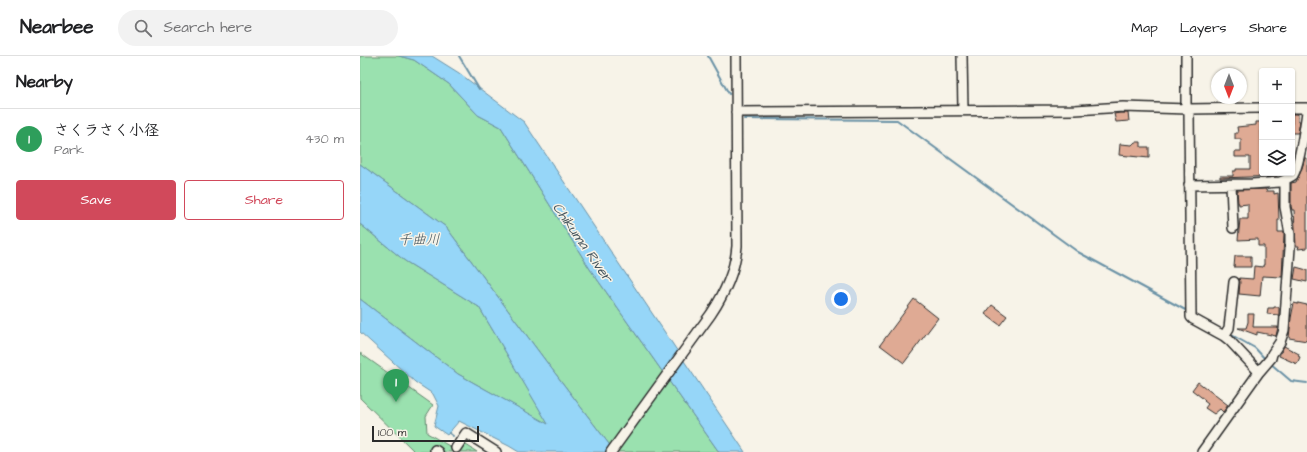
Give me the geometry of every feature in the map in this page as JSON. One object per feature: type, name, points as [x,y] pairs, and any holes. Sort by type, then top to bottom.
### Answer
[{"type":"street","points":[[611,452],[718,304],[732,276],[736,258],[738,206],[736,56]]},
{"type":"street","points":[[962,56],[963,110]]},
{"type":"street","points":[[1186,56],[1186,104],[1189,112],[1191,313],[1193,319],[1226,334],[1229,340],[1259,372]]},
{"type":"street","points":[[736,112],[1075,110],[1123,107],[1188,109],[1259,108]]},
{"type":"street","points":[[1295,108],[1307,108]]},
{"type":"street","points":[[1189,185],[1231,185],[1280,182],[1285,180],[1292,175],[1297,162],[1304,136],[1307,112]]},
{"type":"street","points":[[1202,452],[1259,372],[1272,358],[1272,354],[1283,335],[1286,313],[1286,288],[1290,248],[1290,234],[1285,207],[1285,180]]},
{"type":"street","points":[[1231,185],[1233,228]]},
{"type":"street","points":[[1226,334],[1232,308],[1234,282]]},
{"type":"street","points":[[456,448],[466,433],[496,452]]},
{"type":"green space","points":[[360,56],[399,56],[414,60],[449,84],[478,115],[501,127],[590,269],[719,452],[615,452],[446,227],[360,164]]},
{"type":"green space","points":[[360,224],[405,261],[479,307],[549,425],[458,374],[360,299]]},
{"type":"green space","points":[[360,353],[433,405],[426,416],[427,433],[456,450],[463,443],[477,452],[415,452],[360,398]]},
{"type":"water","name":"Chikuma River","points":[[399,56],[432,56],[459,73],[524,122],[745,452],[719,452],[590,269],[501,127],[478,115],[449,84],[414,60]]},
{"type":"water","name":"千曲川","points":[[360,164],[446,227],[615,452],[519,452],[459,421],[447,435],[434,426],[439,406],[433,394],[415,382],[360,332],[360,299],[458,374],[548,424],[479,307],[405,261],[360,224]]},
{"type":"building","points":[[1128,113],[1129,121],[1116,122],[1114,114]]},
{"type":"building","points":[[1295,114],[1298,114],[1298,121],[1300,121],[1298,133],[1295,133]]},
{"type":"building","points":[[1256,122],[1259,122],[1259,176],[1277,176],[1220,178],[1220,176],[1233,176],[1233,171],[1236,171],[1236,169],[1250,169],[1250,157],[1235,157],[1235,151],[1241,151],[1241,139],[1235,139],[1235,133],[1238,133],[1237,127],[1256,125]]},
{"type":"building","points":[[1135,142],[1141,142],[1141,147],[1149,147],[1149,158],[1119,155],[1120,144],[1132,145]]},
{"type":"building","points":[[1305,158],[1307,158],[1307,248],[1298,249],[1299,246],[1296,246],[1294,210],[1292,210],[1291,206],[1291,183],[1296,182]]},
{"type":"building","points":[[1266,189],[1266,191],[1274,191],[1274,194],[1278,193],[1278,232],[1284,232],[1282,277],[1262,276],[1260,296],[1239,294],[1239,278],[1253,279],[1254,266],[1263,267],[1264,246],[1258,246],[1258,239],[1238,240],[1240,219],[1248,219],[1248,204],[1239,205],[1237,190]]},
{"type":"building","points":[[1235,256],[1251,256],[1251,267],[1234,267]]},
{"type":"building","points":[[1296,267],[1307,270],[1307,282],[1294,279]]},
{"type":"building","points":[[914,299],[938,318],[904,363],[880,345]]},
{"type":"building","points":[[1294,303],[1307,305],[1307,341],[1289,338]]},
{"type":"building","points":[[992,305],[1007,316],[1000,325],[985,314]]},
{"type":"building","points":[[1279,307],[1279,315],[1267,314],[1268,308]]},
{"type":"building","points":[[1248,314],[1254,314],[1253,327],[1278,327],[1276,336],[1257,332],[1257,335],[1238,328],[1246,328]]},
{"type":"building","points":[[1284,346],[1299,354],[1298,356],[1300,357],[1297,364],[1279,356]]},
{"type":"building","points":[[1198,382],[1228,405],[1223,412],[1220,409],[1214,414],[1205,408],[1208,404],[1192,390]]},
{"type":"waterway","points":[[459,56],[479,89]]},
{"type":"waterway","points":[[708,56],[729,94]]},
{"type":"waterway","points":[[744,119],[897,120],[1078,252],[1189,312]]},
{"type":"waterway","points":[[1228,333],[1255,348],[1266,360]]},
{"type":"waterway","points":[[1270,363],[1291,381],[1307,383]]},
{"type":"waterway","points":[[449,433],[453,436]]},
{"type":"place","name":"さくラさく小径","points":[[396,402]]}]
